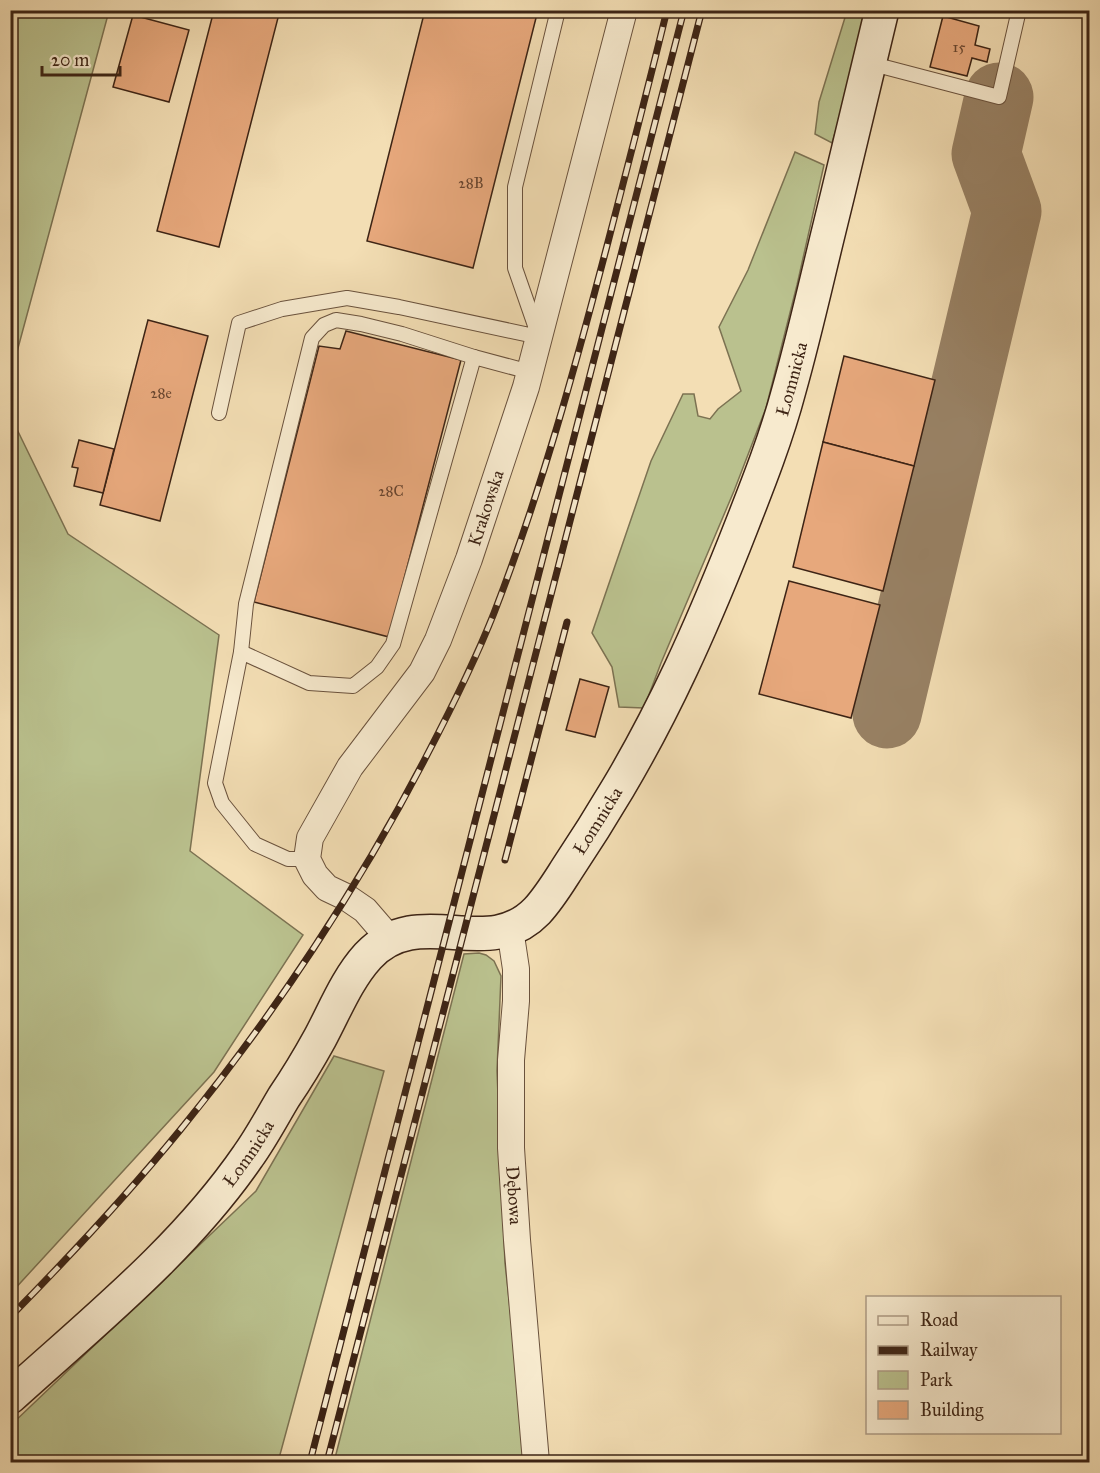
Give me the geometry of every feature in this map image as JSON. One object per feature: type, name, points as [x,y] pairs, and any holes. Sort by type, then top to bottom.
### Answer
[{"type":"street","name":"Krakowska","points":[[307,859],[310,838],[350,767],[422,672],[438,640],[469,559],[530,372],[624,10]]},
{"type":"street","name":"Łomnicka","points":[[10,1396],[108,1310],[207,1210],[251,1152],[317,1044],[352,976],[377,947],[390,939],[414,932],[446,931],[484,934],[510,929],[530,918],[539,909],[592,831],[643,746],[671,693],[702,625],[760,480],[789,392],[882,10]]},
{"type":"street","points":[[307,859],[315,875],[327,888],[365,910],[390,939]]},
{"type":"street","name":"Dębowa","points":[[510,929],[516,969],[511,1060],[511,1148],[536,1462]]},
{"type":"lane","points":[[539,337],[515,268],[515,187],[558,10]]},
{"type":"lane","points":[[869,63],[999,97],[1018,10]]},
{"type":"lane","points":[[219,413],[239,323],[282,309],[346,298],[539,337]]},
{"type":"lane","points":[[307,859],[288,859],[255,844],[222,803],[215,783],[241,652],[246,604],[312,338],[324,325],[336,320],[392,332],[530,372]]},
{"type":"lane","points":[[241,652],[309,683],[353,686],[377,667],[393,644],[474,357]]},
{"type":"green space","points":[[10,11],[109,11],[11,374]]},
{"type":"green space","points":[[847,11],[869,11],[832,143],[815,134],[819,102]]},
{"type":"green space","points":[[795,152],[824,165],[766,408],[644,708],[619,707],[612,667],[592,633],[651,461],[683,394],[694,394],[698,416],[710,419],[718,409],[741,391],[719,327],[748,270]]},
{"type":"green space","points":[[10,415],[68,534],[219,635],[190,851],[303,935],[214,1072],[11,1293]]},
{"type":"green space","points":[[479,953],[494,961],[501,976],[497,1071],[505,1263],[520,1399],[524,1462],[334,1462],[464,954]]},
{"type":"green space","points":[[334,1056],[384,1071],[278,1462],[11,1462],[11,1425],[256,1191]]},
{"type":"building","points":[[214,10],[280,10],[219,247],[157,231]]},
{"type":"building","points":[[425,10],[538,10],[473,268],[367,241]]},
{"type":"building","points":[[133,15],[189,30],[169,102],[113,87]]},
{"type":"building","points":[[943,16],[979,26],[975,45],[990,49],[987,62],[972,58],[967,76],[930,67]]},
{"type":"building","points":[[148,320],[208,336],[160,521],[100,505]]},
{"type":"building","points":[[346,331],[461,360],[389,637],[254,602],[319,346],[340,349]]},
{"type":"building","points":[[844,356],[935,380],[914,466],[823,442]]},
{"type":"building","points":[[79,440],[114,449],[103,493],[74,486],[78,468],[72,467]]},
{"type":"building","points":[[823,442],[914,466],[883,591],[793,567]]},
{"type":"building","points":[[789,581],[880,605],[851,718],[759,694]]},
{"type":"building","points":[[580,679],[609,687],[595,737],[566,730]]},
{"type":"taxiway","points":[[887,714],[1007,211],[986,154],[999,97]]},
{"type":"railway","points":[[10,1317],[140,1177],[216,1086],[249,1041],[314,948],[344,900],[401,804],[445,720],[494,613],[542,476],[596,289],[667,10]]},
{"type":"railway","points":[[310,1462],[684,10]]},
{"type":"railway","points":[[327,1462],[702,10]]},
{"type":"railway","points":[[505,860],[567,622]]}]
